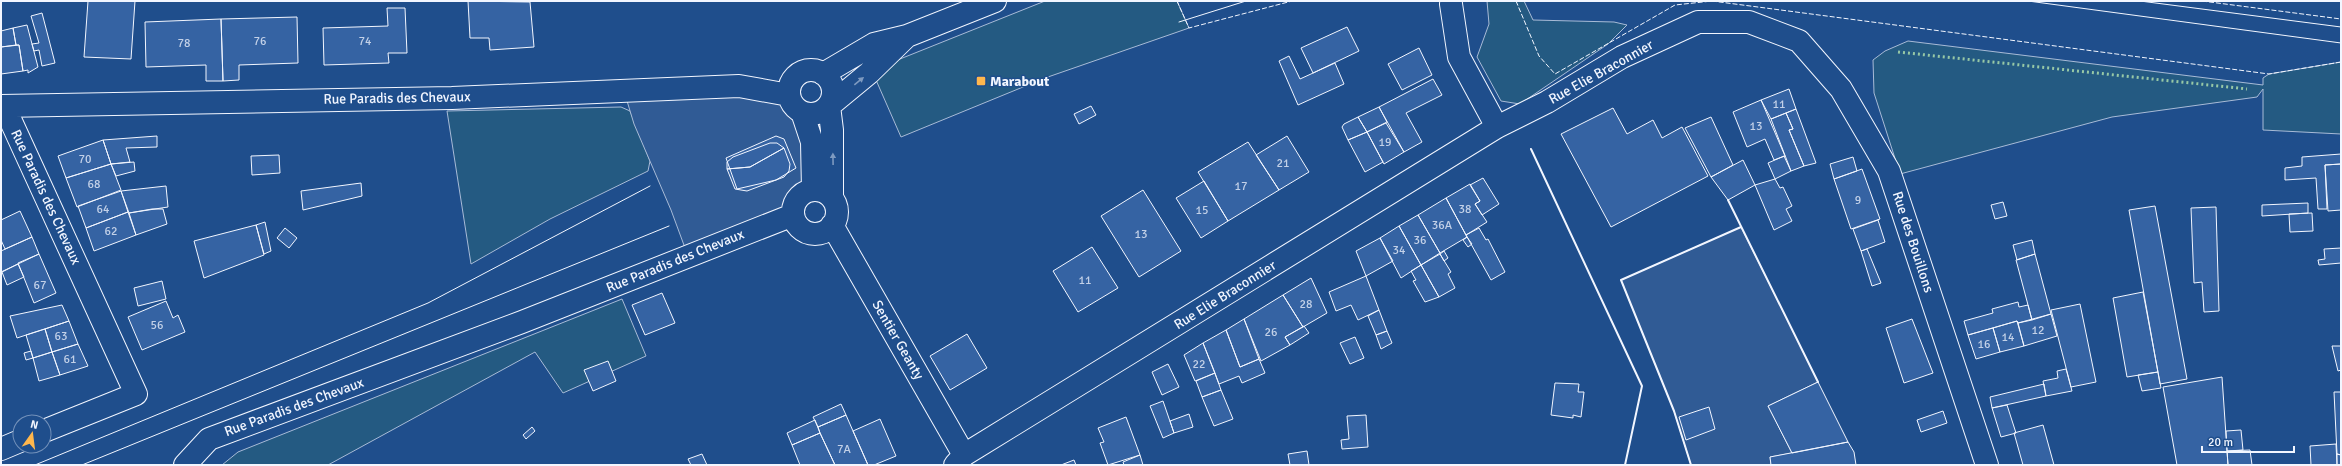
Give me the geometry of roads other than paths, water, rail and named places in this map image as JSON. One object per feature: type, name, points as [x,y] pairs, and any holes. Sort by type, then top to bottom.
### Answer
[{"type":"street","points":[[823,74],[874,44],[907,36],[995,1]]},
{"type":"street","points":[[1451,4],[1459,56],[1498,127]]},
{"type":"street","name":"Rue Elie Braconnier","points":[[960,460],[1498,127],[1547,102],[1622,57],[1698,22],[1749,22],[1799,41]]},
{"type":"street","points":[[795,104],[816,114],[870,72],[907,36]]},
{"type":"street","name":"Rue des Bouillons","points":[[1799,41],[1841,89],[1889,171],[1987,465]]},
{"type":"street","points":[[822,194],[800,196],[793,208],[795,222],[806,232],[820,233],[832,225],[837,212],[822,194],[812,142],[789,88],[796,76],[809,70],[823,74],[832,84],[833,92],[828,106],[832,130],[822,194]]},
{"type":"street","name":"Rue Paradis des Chevaux","points":[[52,428],[136,394],[2,106],[452,98],[739,86],[795,104]]},
{"type":"street","name":"Rue Paradis des Chevaux","points":[[185,465],[209,439],[522,322],[793,215]]},
{"type":"street","name":"Sentier Geanty","points":[[832,225],[960,460]]},
{"type":"street","points":[[1,448],[12,444]]},
{"type":"tram line","points":[[1179,22],[1246,1]]},
{"type":"tram line","points":[[2028,1],[2341,43]]},
{"type":"tram line","points":[[2140,1],[2341,27]]},
{"type":"tram line","points":[[35,465],[428,303],[650,186]]},
{"type":"tram line","points":[[82,465],[669,226]]},
{"type":"place","name":"Marabout","points":[[981,81]]}]
